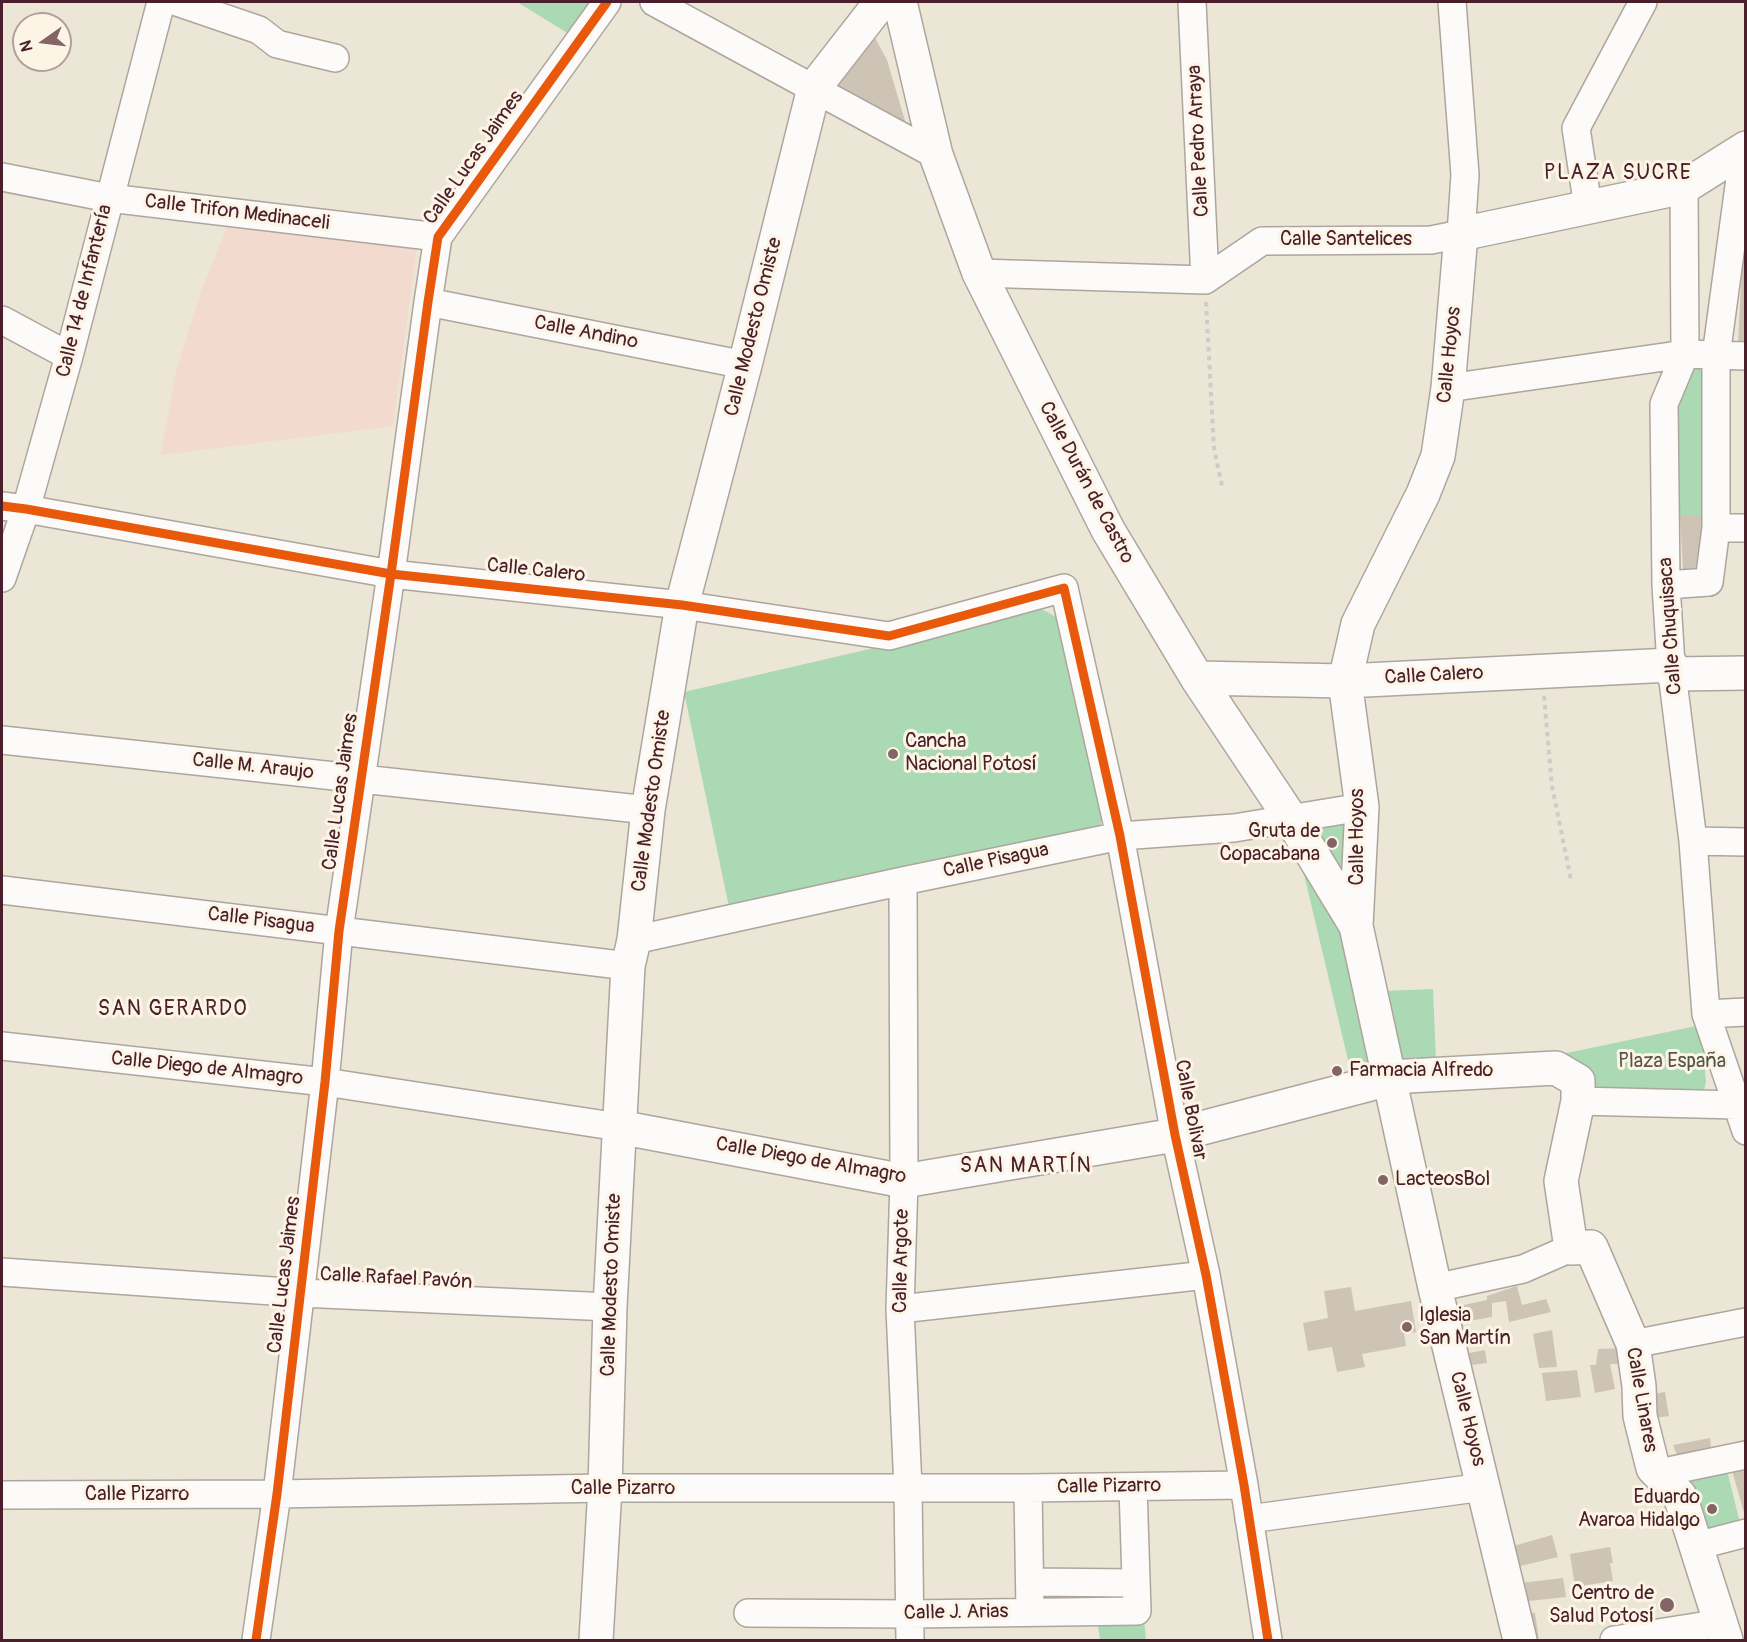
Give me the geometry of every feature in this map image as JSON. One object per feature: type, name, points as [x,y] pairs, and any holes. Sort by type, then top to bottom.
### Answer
[{"type":"main road","name":"Calle Modesto Omiste","points":[[596,1641],[605,1488],[610,1307],[631,953],[648,810],[682,604],[745,365],[814,88],[881,2]]},
{"type":"main road","name":"Calle Durán de Castro","points":[[900,2],[936,156],[980,273],[1108,530],[1197,678],[1291,819],[1356,926]]},
{"type":"main road","points":[[1684,187],[1745,148]]},
{"type":"main road","name":"Calle Santelices","points":[[1461,234],[1684,187]]},
{"type":"main road","name":"Calle Hoyos","points":[[1461,234],[1448,388],[1438,456],[1423,494],[1359,624],[1345,681],[1362,807],[1356,926],[1435,1288],[1520,1641]]},
{"type":"main road","name":"Calle Calero","points":[[1197,678],[1345,681],[1541,671],[1672,669],[1746,673]]},
{"type":"main road","name":"Calle Diego de Almagro","points":[[620,1127],[904,1181],[1175,1135],[1389,1077],[1556,1068],[1578,1081],[1578,1101]]},
{"type":"main road","points":[[1571,1248],[1561,1180],[1578,1101]]},
{"type":"main road","name":"Calle Linares","points":[[1571,1248],[1591,1247],[1633,1344],[1639,1386],[1640,1416],[1653,1468],[1680,1496],[1724,1632]]},
{"type":"street","name":"Calle 14 de Infantería","points":[[2,579],[14,507],[69,356],[160,2]]},
{"type":"street","points":[[177,2],[259,30],[277,44],[335,58]]},
{"type":"street","name":"Calle Lucas Jaimes","points":[[256,1641],[277,1494],[301,1293],[339,931],[392,574],[438,237],[607,2]]},
{"type":"street","points":[[654,2],[936,156]]},
{"type":"street","name":"Calle Pedro Arraya","points":[[1192,2],[1205,280]]},
{"type":"street","name":"Calle Hoyos","points":[[1452,2],[1465,175],[1461,234]]},
{"type":"street","points":[[1588,207],[1576,128],[1643,2]]},
{"type":"street","points":[[1666,585],[1709,582],[1716,528],[1716,356],[1739,241],[1745,148]]},
{"type":"street","name":"Calle Trifon Medinaceli","points":[[2,177],[109,198],[438,237]]},
{"type":"street","name":"Calle Chuquisaca","points":[[1684,187],[1685,354],[1664,404],[1666,585],[1672,669],[1692,841],[1706,1014],[1746,1131]]},
{"type":"street","name":"Calle Santelices","points":[[1205,280],[1262,241],[1431,240],[1461,234]]},
{"type":"street","points":[[980,273],[1205,280]]},
{"type":"street","name":"Calle Andino","points":[[428,302],[745,365]]},
{"type":"street","points":[[2,320],[69,356]]},
{"type":"street","points":[[1448,388],[1685,354],[1746,356]]},
{"type":"street","name":"Calle Calero","points":[[14,507],[392,574],[682,604],[889,636],[1064,588]]},
{"type":"street","points":[[1716,528],[1746,528]]},
{"type":"street","name":"Calle Bolivar","points":[[1064,588],[1120,836],[1175,1135],[1206,1275],[1244,1485],[1268,1641]]},
{"type":"street","name":"Calle M. Araujo","points":[[2,740],[648,810]]},
{"type":"street","name":"Calle Pisagua","points":[[2,890],[339,931],[631,953],[903,880],[1120,836],[1234,828],[1362,807]]},
{"type":"street","points":[[1692,841],[1746,842]]},
{"type":"street","name":"Calle Argote","points":[[903,880],[904,1181],[900,1309],[908,1488],[910,1641]]},
{"type":"street","points":[[1706,1014],[1746,1012]]},
{"type":"street","name":"Calle Diego de Almagro","points":[[2,1046],[324,1082],[620,1127]]},
{"type":"street","points":[[1578,1101],[1737,1105]]},
{"type":"street","points":[[1435,1288],[1522,1269],[1571,1248]]},
{"type":"street","name":"Calle Rafael Pavón","points":[[2,1272],[301,1293],[610,1307]]},
{"type":"street","points":[[900,1309],[1206,1275]]},
{"type":"street","points":[[1633,1344],[1746,1322]]},
{"type":"street","points":[[1659,1473],[1746,1455]]},
{"type":"street","name":"Calle Pizarro","points":[[2,1495],[277,1494],[605,1488],[1028,1488],[1244,1485]]},
{"type":"street","name":"Calle J. Arias","points":[[748,1613],[910,1614],[1137,1611],[1133,1487]]},
{"type":"street","points":[[1249,1520],[1483,1487]]},
{"type":"street","points":[[1028,1488],[1030,1612]]},
{"type":"street","points":[[1696,1546],[1746,1533]]},
{"type":"street","name":"Calle J. Arias","points":[[1030,1582],[1136,1583]]},
{"type":"street","points":[[1614,1641],[1724,1632]]},
{"type":"path","points":[[1205,280],[1214,449],[1222,486]]},
{"type":"path","points":[[1541,671],[1552,786],[1571,880]]},
{"type":"shaded area","points":[[231,218],[417,245],[393,426],[161,455],[176,371],[202,289]]},
{"type":"green space","points":[[517,2],[593,2],[569,34]]},
{"type":"green space","points":[[1696,367],[1704,367],[1706,515],[1675,517],[1674,407],[1687,372]]},
{"type":"green space","name":"Cancha Nacional Potosí","points":[[1042,609],[1058,618],[1104,816],[1100,825],[729,907],[684,692]]},
{"type":"green space","points":[[1349,821],[1340,881],[1312,828]]},
{"type":"green space","points":[[1299,853],[1329,900],[1350,964],[1371,1073],[1352,1077]]},
{"type":"green space","points":[[1433,989],[1436,1062],[1401,1063],[1385,991]]},
{"type":"green space","name":"Plaza España","points":[[1701,1025],[1706,1082],[1704,1090],[1695,1095],[1595,1086],[1584,1066],[1562,1054]]},
{"type":"green space","points":[[1726,1466],[1740,1523],[1701,1533],[1687,1475]]},
{"type":"green space","points":[[1097,1619],[1144,1619],[1146,1640],[1100,1640]]},
{"type":"building","points":[[873,34],[887,60],[908,131],[832,93]]},
{"type":"building","points":[[1743,247],[1746,247],[1746,343],[1738,343]]},
{"type":"building","points":[[1702,515],[1705,569],[1683,570],[1680,516]]},
{"type":"building","points":[[1517,1286],[1522,1305],[1546,1299],[1551,1312],[1509,1322],[1506,1301],[1492,1303],[1492,1317],[1463,1322],[1465,1344],[1445,1309],[1487,1300],[1487,1296]]},
{"type":"building","points":[[1351,1287],[1355,1311],[1411,1301],[1416,1332],[1404,1334],[1406,1346],[1362,1354],[1365,1367],[1337,1372],[1332,1347],[1308,1351],[1303,1323],[1328,1318],[1324,1291]]},
{"type":"building","points":[[1552,1330],[1557,1367],[1539,1368],[1533,1334]]},
{"type":"building","points":[[1623,1348],[1623,1364],[1610,1364],[1615,1389],[1595,1393],[1590,1365],[1596,1365],[1598,1349]]},
{"type":"building","points":[[1485,1350],[1487,1363],[1472,1365],[1475,1386],[1459,1355]]},
{"type":"building","points":[[1577,1370],[1581,1397],[1546,1401],[1542,1373]]},
{"type":"building","points":[[1665,1392],[1669,1416],[1647,1419],[1653,1394]]},
{"type":"building","points":[[1710,1438],[1712,1456],[1680,1463],[1673,1445]]},
{"type":"building","points":[[1746,1465],[1746,1516],[1745,1516],[1731,1467]]},
{"type":"building","points":[[1552,1535],[1558,1557],[1512,1568],[1505,1542],[1517,1545]]},
{"type":"building","points":[[1610,1547],[1613,1581],[1575,1587],[1570,1554]]},
{"type":"building","points":[[1563,1578],[1566,1597],[1520,1602],[1512,1584]]},
{"type":"building","points":[[1515,1610],[1535,1613],[1539,1640],[1523,1640]]},
{"type":"cycle path","points":[[256,1640],[277,1494],[325,1082],[339,931],[438,237],[607,2]]},
{"type":"cycle path","points":[[2,506],[391,574],[682,605],[889,636],[1064,588],[1120,836],[1175,1135],[1206,1275],[1244,1485],[1268,1640]]},
{"type":"place","name":"Cancha Nacional Potosí","points":[[893,754]]},
{"type":"place","name":"Gruta de Copacabana","points":[[1332,843]]},
{"type":"place","name":"Farmacia Alfredo","points":[[1337,1071]]},
{"type":"place","name":"LacteosBol","points":[[1383,1180]]},
{"type":"place","name":"Iglesia San Martín","points":[[1407,1327]]},
{"type":"place","name":"Eduardo Avaroa Hidalgo","points":[[1712,1509]]},
{"type":"place","name":"Centro de Salud Potosí","points":[[1667,1605]]},
{"type":"district","name":"PLAZA SUCRE","points":[[1618,174]]},
{"type":"district","name":"SAN GERARDO","points":[[173,1010]]},
{"type":"district","name":"SAN MARTÍN","points":[[1026,1167]]}]
